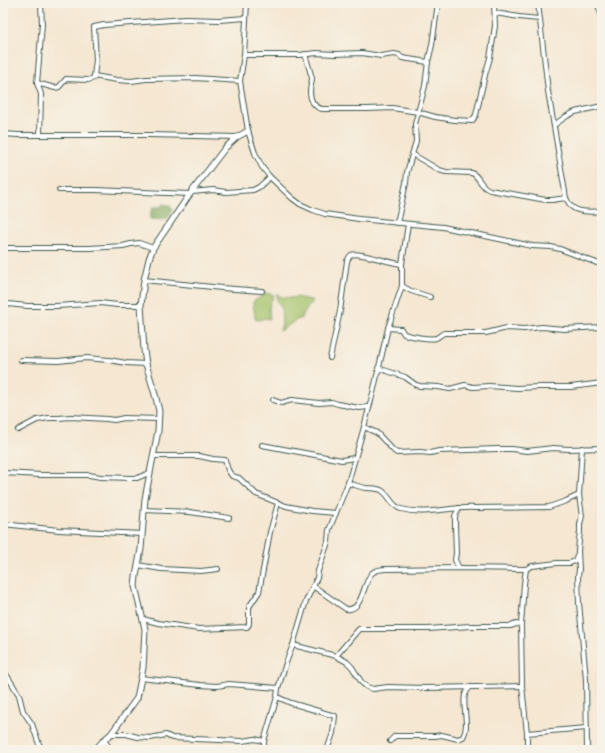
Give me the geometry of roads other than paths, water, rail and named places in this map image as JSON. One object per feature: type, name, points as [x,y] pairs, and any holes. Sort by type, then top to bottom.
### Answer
[{"type":"street","points":[[40,135],[40,94],[37,83],[42,24],[41,3]]},
{"type":"street","points":[[247,3],[244,55],[240,81],[248,130],[258,160],[270,177],[300,204],[325,214],[359,219],[443,227],[532,246],[551,247],[602,265]]},
{"type":"street","points":[[397,223],[406,183],[406,172],[416,141],[415,128],[425,86],[438,3]]},
{"type":"street","points":[[305,54],[312,78],[310,90],[311,97],[317,108],[392,108],[418,114],[469,122],[474,120],[476,115],[490,58],[494,26],[494,3]]},
{"type":"street","points":[[538,3],[546,80],[566,198],[572,208],[602,212]]},
{"type":"street","points":[[597,3],[601,13],[602,24]]},
{"type":"street","points":[[494,13],[519,18],[539,19]]},
{"type":"street","points":[[37,83],[55,88],[59,87],[66,79],[88,80],[94,78],[96,60],[94,27],[104,24],[246,18]]},
{"type":"street","points":[[244,55],[362,53],[381,56],[394,54],[402,58],[428,62]]},
{"type":"street","points":[[94,76],[131,81],[146,78],[195,78],[240,81]]},
{"type":"street","points":[[554,125],[575,112],[602,106]]},
{"type":"street","points":[[95,750],[111,734],[137,698],[143,668],[145,629],[135,586],[141,549],[145,499],[159,419],[159,410],[146,364],[141,306],[144,280],[149,259],[153,248],[191,193],[226,148],[237,137],[248,130]]},
{"type":"street","points":[[3,134],[237,137]]},
{"type":"street","points":[[412,154],[439,170],[446,172],[472,173],[476,175],[486,189],[546,200],[566,198]]},
{"type":"street","points":[[59,190],[191,193],[213,190],[226,192],[247,191],[258,188],[270,177]]},
{"type":"street","points":[[264,750],[264,741],[277,697],[278,688],[306,601],[317,578],[328,542],[329,530],[348,483],[364,427],[388,328],[402,286],[402,264],[408,224]]},
{"type":"street","points":[[3,248],[90,248],[123,246],[139,243],[153,248]]},
{"type":"street","points":[[330,358],[339,317],[347,261],[349,257],[353,254],[402,264]]},
{"type":"street","points":[[144,280],[262,291]]},
{"type":"street","points":[[402,286],[411,291],[430,297]]},
{"type":"street","points":[[3,302],[28,306],[57,306],[100,303],[141,306]]},
{"type":"street","points":[[388,328],[401,329],[404,334],[433,338],[444,333],[486,333],[507,328],[524,329],[542,327],[564,329],[602,327]]},
{"type":"street","points":[[21,360],[58,361],[86,358],[146,364]]},
{"type":"street","points":[[378,368],[405,377],[416,385],[447,389],[465,385],[473,387],[489,386],[517,388],[571,387],[602,383]]},
{"type":"street","points":[[273,400],[281,403],[292,400],[319,403],[332,402],[359,408],[368,407]]},
{"type":"street","points":[[18,430],[37,420],[49,418],[71,417],[114,420],[124,418],[159,419]]},
{"type":"street","points":[[364,427],[377,433],[397,453],[430,453],[439,451],[490,449],[527,451],[553,448],[602,448]]},
{"type":"street","points":[[262,445],[342,460],[354,458]]},
{"type":"street","points":[[582,448],[579,495],[582,516],[578,551],[578,576],[586,679],[587,750]]},
{"type":"street","points":[[153,456],[199,456],[225,460],[226,466],[232,476],[239,478],[256,494],[286,506],[336,513]]},
{"type":"street","points":[[3,473],[89,475],[101,477],[137,478],[149,473]]},
{"type":"street","points":[[348,483],[381,490],[387,494],[395,506],[403,509],[421,511],[459,508],[549,507],[579,495]]},
{"type":"street","points":[[143,619],[158,623],[199,629],[247,627],[250,621],[249,607],[258,592],[270,532],[278,503]]},
{"type":"street","points":[[459,508],[455,516],[456,560],[459,568]]},
{"type":"street","points":[[144,510],[190,512],[229,518]]},
{"type":"street","points":[[3,524],[59,530],[142,534]]},
{"type":"street","points":[[570,564],[575,561],[578,551]]},
{"type":"street","points":[[446,568],[453,564],[456,560]]},
{"type":"street","points":[[313,586],[346,609],[351,610],[359,602],[368,578],[377,570],[446,568],[526,569],[532,566],[557,563],[570,564],[579,570]]},
{"type":"street","points":[[138,565],[161,569],[201,571],[218,568]]},
{"type":"street","points":[[526,569],[521,625],[522,686],[527,734],[527,750]]},
{"type":"street","points":[[336,656],[359,629],[428,629],[470,626],[511,626],[516,624],[521,625]]},
{"type":"street","points":[[293,645],[336,656],[347,662],[362,683],[373,689],[388,687],[425,688],[522,686]]},
{"type":"street","points":[[3,669],[19,696],[23,711],[32,724],[41,750]]},
{"type":"street","points":[[141,678],[200,685],[218,686],[229,684],[278,688]]},
{"type":"street","points":[[390,741],[395,736],[442,736],[458,739],[463,737],[465,733],[466,720],[465,696],[470,687]]},
{"type":"street","points":[[277,697],[291,703],[335,716],[327,750]]},
{"type":"street","points":[[527,734],[587,728]]},
{"type":"street","points":[[111,734],[126,734],[150,738],[166,735],[172,738],[242,741],[255,739],[264,741]]},
{"type":"street","points":[[104,740],[111,750]]}]
